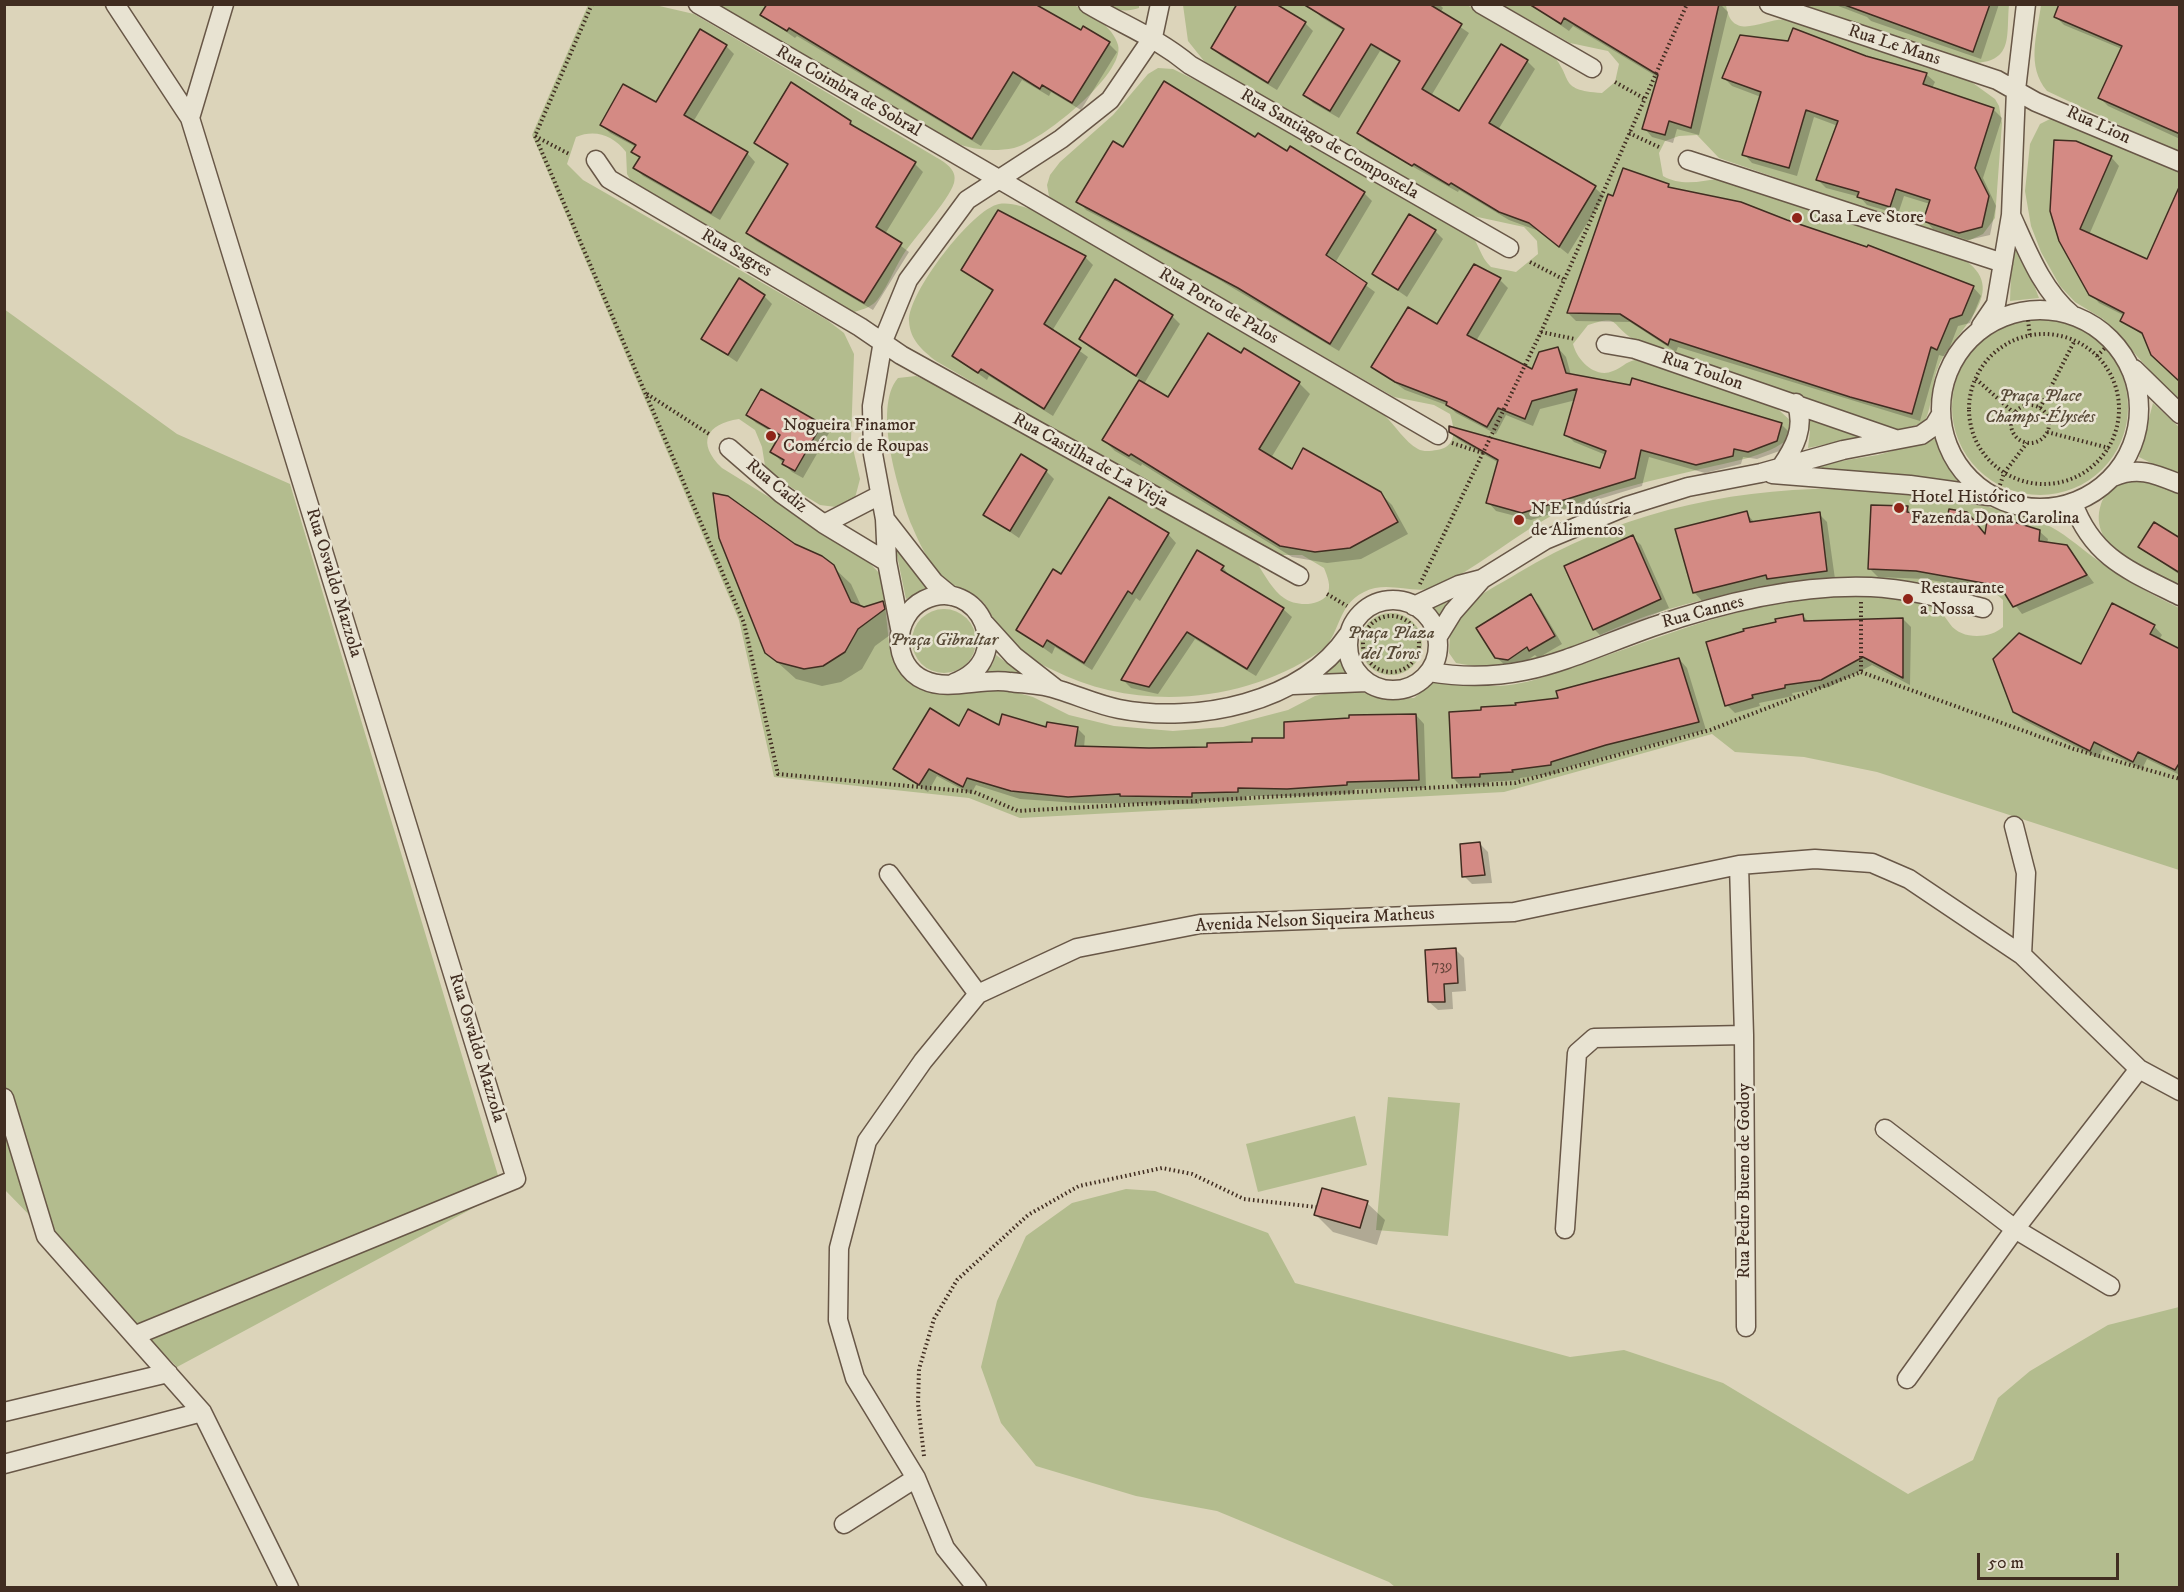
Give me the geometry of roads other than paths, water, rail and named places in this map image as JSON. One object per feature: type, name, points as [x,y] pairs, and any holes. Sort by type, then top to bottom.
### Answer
[{"type":"street","name":"Rua Osvaldo Mazzola","points":[[115,4],[190,118],[516,1179],[136,1335]]},
{"type":"street","points":[[190,118],[224,4]]},
{"type":"street","name":"Rua Coimbra de Sobral","points":[[698,4],[997,180]]},
{"type":"street","name":"Rua Santiago de Compostela","points":[[1088,4],[1122,24],[1153,37],[1190,65],[1509,248]]},
{"type":"street","points":[[1160,4],[1153,37],[1110,100],[1061,139],[967,200],[908,280],[883,341],[872,406],[873,454],[885,519],[887,562],[900,628],[899,644],[903,658],[911,671],[924,680],[938,684],[1005,681],[1057,689],[1107,706],[1152,714],[1217,709],[1272,695],[1293,685],[1337,652],[1359,614],[1379,602],[1416,598],[1482,579]]},
{"type":"street","points":[[1481,4],[1592,68]]},
{"type":"street","name":"Rua Le Mans","points":[[1769,4],[1997,80],[2016,90]]},
{"type":"street","points":[[1978,331],[1996,304],[2012,215],[2016,90],[2026,4]]},
{"type":"street","name":"Rua Lion","points":[[2016,90],[2036,102],[2180,162]]},
{"type":"street","name":"Rua Sagres","points":[[596,160],[609,179],[883,341]]},
{"type":"street","points":[[1688,160],[2003,263]]},
{"type":"street","name":"Rua Porto de Palos","points":[[997,180],[1445,439]]},
{"type":"street","points":[[2012,215],[2046,286],[2058,302],[2073,315],[2095,326],[2112,341],[2127,362],[2159,397],[2180,414]]},
{"type":"street","points":[[2073,315],[2042,310],[2027,311],[2001,318],[1978,331],[1964,344],[1949,369],[1941,397],[1940,416],[1945,440],[1956,463],[1972,482],[1996,491],[2021,507],[2040,508],[2073,503],[2090,495],[2113,477],[2125,471],[2148,471],[2180,484]]},
{"type":"street","name":"Rua Castilha de La Vieja","points":[[883,341],[901,355],[1299,576]]},
{"type":"street","name":"Rua Toulon","points":[[1606,344],[1635,349],[1796,403],[1898,441]]},
{"type":"street","points":[[2113,477],[2125,460],[2139,422],[2137,391],[2127,362]]},
{"type":"street","points":[[1781,467],[1795,446],[1800,430],[1796,403]]},
{"type":"street","points":[[1437,638],[1453,612],[1482,579],[1545,540],[1627,506],[1688,487],[1761,473],[1843,450],[1921,435],[1934,426],[1940,416]]},
{"type":"street","name":"Rua Cadiz","points":[[729,448],[782,494],[824,524],[887,562]]},
{"type":"street","points":[[1761,473],[1996,491]]},
{"type":"street","name":"Rua Cadiz","points":[[824,524],[880,495]]},
{"type":"street","points":[[2073,503],[2082,526],[2098,549],[2112,560],[2180,596]]},
{"type":"street","points":[[885,519],[934,582],[951,596],[972,606],[1014,656],[1057,689]]},
{"type":"street","name":"Rua Cannes","points":[[1429,672],[1457,677],[1518,674],[1562,662],[1652,627],[1719,606],[1792,593],[1870,587],[1927,595],[1983,608]]},
{"type":"street","points":[[900,628],[905,617],[925,600],[951,596]]},
{"type":"street","points":[[1293,685],[1366,682],[1388,690],[1411,686],[1429,672],[1436,656],[1437,638],[1430,619],[1416,598]]},
{"type":"street","points":[[954,683],[966,679],[983,661],[988,636],[985,624]]},
{"type":"street","points":[[1348,635],[1350,661],[1366,682]]},
{"type":"street","points":[[2014,826],[2026,873],[2022,955]]},
{"type":"street","name":"Avenida Nelson Siqueira Matheus","points":[[977,1587],[945,1548],[916,1479],[855,1378],[838,1320],[839,1248],[867,1141],[923,1061],[978,994],[1077,948],[1200,924],[1514,912],[1739,865],[1815,859],[1872,863],[1909,879],[2022,955],[2139,1069],[2180,1091]]},
{"type":"street","name":"Rua Pedro Bueno de Godoy","points":[[1739,865],[1744,1035],[1746,1327]]},
{"type":"street","points":[[889,874],[978,994]]},
{"type":"street","points":[[1565,1229],[1577,1053],[1594,1038],[1744,1035]]},
{"type":"street","points":[[1907,1379],[2015,1229],[2139,1069]]},
{"type":"street","points":[[4,1098],[46,1236],[202,1412],[289,1587]]},
{"type":"street","points":[[1885,1129],[2015,1229],[2110,1286]]},
{"type":"street","points":[[4,1412],[168,1373]]},
{"type":"street","points":[[4,1464],[202,1412]]},
{"type":"street","points":[[844,1524],[916,1479]]},
{"type":"place","name":"Casa Leve Store","points":[[1797,218]]},
{"type":"place","name":"Nogueira Finamor Comércio de Roupas","points":[[771,436]]},
{"type":"place","name":"Hotel Histórico Fazenda Dona Carolina","points":[[1899,508]]},
{"type":"place","name":"N E Indústria de Alimentos","points":[[1519,520]]},
{"type":"place","name":"Restaurante a Nossa","points":[[1908,599]]},
{"type":"park label","name":"Praça Place Champs-Élysées","points":[[2040,407]]},
{"type":"park label","name":"Praça Gibraltar","points":[[944,641]]},
{"type":"park label","name":"Praça Plaza del Toros","points":[[1391,644]]}]
